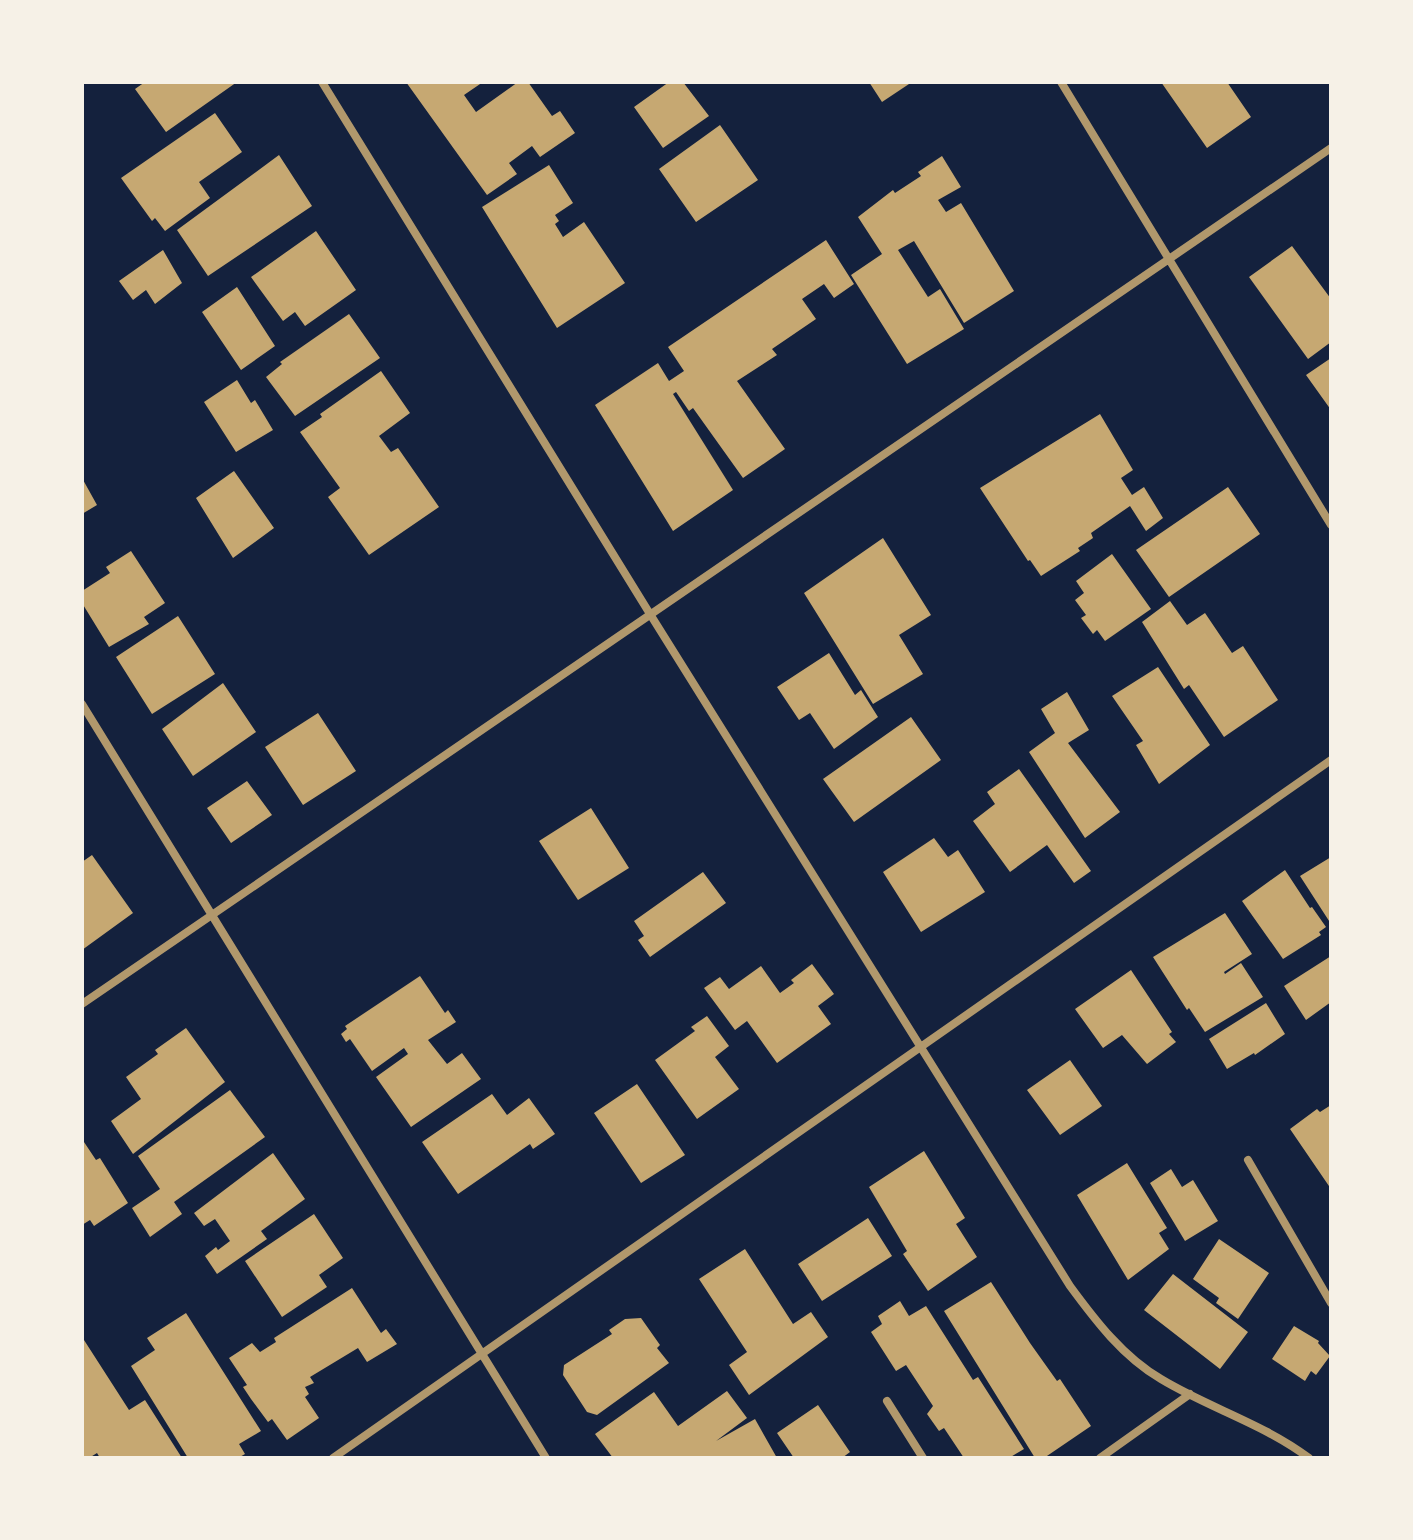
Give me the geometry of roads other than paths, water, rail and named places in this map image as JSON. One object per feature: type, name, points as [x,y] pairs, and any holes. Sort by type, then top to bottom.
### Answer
[{"type":"street","points":[[322,82],[919,1048],[1070,1286],[1096,1322],[1147,1370],[1290,1443],[1309,1458]]},
{"type":"street","points":[[1061,82],[1331,525]]},
{"type":"street","points":[[82,1004],[1331,148]]},
{"type":"street","points":[[82,704],[546,1458]]},
{"type":"street","points":[[333,1458],[1331,760]]},
{"type":"street","points":[[1248,1160],[1331,1303]]},
{"type":"street","points":[[1100,1458],[1190,1394]]},
{"type":"street","points":[[887,1401],[923,1458]]}]
